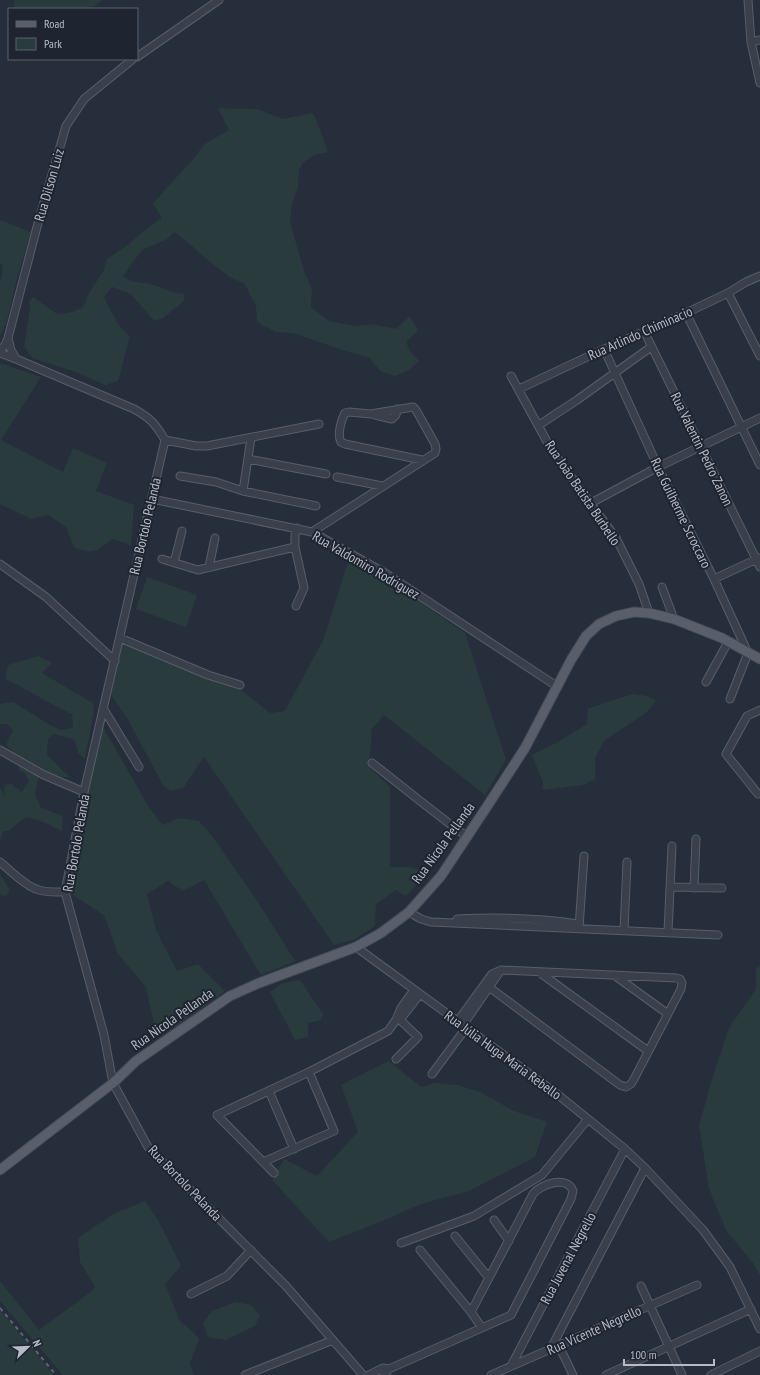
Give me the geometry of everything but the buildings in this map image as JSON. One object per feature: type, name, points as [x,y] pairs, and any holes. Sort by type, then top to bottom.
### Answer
[{"type":"main road","name":"Rua Nicola Pellanda","points":[[0,1170],[113,1083],[136,1061],[230,996],[259,983],[356,947],[381,933],[409,912],[441,876],[466,836],[488,805],[525,748],[571,660],[586,636],[599,624],[616,616],[634,612],[649,613],[674,619],[728,642],[760,659]]},
{"type":"street","points":[[138,55],[219,0]]},
{"type":"street","points":[[748,0],[751,42],[760,83]]},
{"type":"street","points":[[751,42],[760,40]]},
{"type":"street","name":"Rua Dilson Luiz","points":[[0,352],[8,338],[38,223],[66,126],[84,99],[133,60]]},
{"type":"street","name":"Rua Arlindo Chiminacio","points":[[519,389],[686,313],[760,276]]},
{"type":"street","points":[[728,293],[760,356]]},
{"type":"street","points":[[686,313],[760,464]]},
{"type":"street","name":"Rua Valentin Pedro Zanon","points":[[644,332],[758,558],[760,567]]},
{"type":"street","points":[[8,338],[11,350],[16,359]]},
{"type":"street","points":[[539,425],[577,400],[614,372],[651,347]]},
{"type":"street","name":"Rua Guilherme Scroccaro","points":[[604,349],[658,467],[714,579],[748,653]]},
{"type":"street","points":[[0,352],[134,409],[149,418],[159,429],[165,440],[201,446],[251,438],[320,424]]},
{"type":"street","name":"Rua João Batista Burbello","points":[[511,376],[551,449],[616,538],[639,584],[649,613]]},
{"type":"street","points":[[312,532],[435,453],[436,447],[416,410],[411,407],[371,414],[345,413],[339,435],[340,441],[345,444],[422,460]]},
{"type":"street","points":[[591,503],[658,467],[760,418]]},
{"type":"street","points":[[243,491],[251,438]]},
{"type":"street","name":"Rua Bortolo Pelanda","points":[[165,440],[84,792],[65,892],[104,1035],[113,1083],[148,1147],[286,1286],[363,1375]]},
{"type":"street","points":[[248,459],[326,474]]},
{"type":"street","points":[[180,476],[216,482],[243,491],[316,506]]},
{"type":"street","points":[[337,477],[382,486]]},
{"type":"street","name":"Rua Valdomiro Rodriguez","points":[[152,499],[312,532],[385,573],[558,687]]},
{"type":"street","points":[[296,606],[304,588],[295,547],[295,534],[297,528]]},
{"type":"street","points":[[174,563],[182,531]]},
{"type":"street","points":[[209,567],[215,538]]},
{"type":"street","points":[[162,559],[198,570],[295,547]]},
{"type":"street","points":[[714,579],[758,558]]},
{"type":"street","points":[[0,564],[46,597],[114,660]]},
{"type":"street","points":[[662,587],[674,619]]},
{"type":"street","points":[[120,638],[208,675],[240,685]]},
{"type":"street","points":[[706,682],[728,642]]},
{"type":"street","points":[[730,699],[748,653]]},
{"type":"street","points":[[104,708],[139,767]]},
{"type":"street","points":[[758,794],[726,754],[747,716],[760,710]]},
{"type":"street","points":[[0,750],[44,775],[84,792]]},
{"type":"street","points":[[372,763],[442,820],[466,836]]},
{"type":"street","points":[[694,888],[696,839]]},
{"type":"street","points":[[668,932],[672,846]]},
{"type":"street","points":[[580,926],[584,856]]},
{"type":"street","points":[[0,862],[36,890],[65,892]]},
{"type":"street","points":[[624,930],[627,862]]},
{"type":"street","points":[[670,887],[722,888]]},
{"type":"street","points":[[409,912],[423,920],[527,923],[718,935]]},
{"type":"street","name":"Rua Júlia Huga Maria Rebello","points":[[356,947],[557,1094],[646,1168],[703,1230],[730,1267],[760,1329]]},
{"type":"street","points":[[432,1074],[487,986],[501,970],[680,979],[682,981],[682,987],[632,1082],[628,1086],[623,1086],[487,986]]},
{"type":"street","points":[[539,972],[648,1051]]},
{"type":"street","points":[[614,975],[668,1014]]},
{"type":"street","points":[[274,1173],[217,1115],[309,1072],[388,1031],[397,1018],[401,1008],[417,992]]},
{"type":"street","points":[[396,1059],[418,1037],[397,1018]]},
{"type":"street","points":[[263,1162],[334,1130],[309,1072]]},
{"type":"street","points":[[269,1091],[294,1149]]},
{"type":"street","points":[[401,1243],[474,1216],[542,1175],[588,1119]]},
{"type":"street","name":"Rua Juvenal Negrello","points":[[511,1366],[625,1149]]},
{"type":"street","name":"Rua Juvenal Negrello","points":[[550,1350],[646,1168]]},
{"type":"street","points":[[369,1375],[383,1368],[387,1372],[511,1315],[571,1199],[573,1194],[571,1187],[564,1182],[560,1182],[537,1190],[531,1198],[471,1312]]},
{"type":"street","points":[[494,1220],[509,1240]]},
{"type":"street","points":[[455,1236],[489,1278]]},
{"type":"street","points":[[191,1294],[227,1276],[251,1250]]},
{"type":"street","points":[[420,1250],[471,1312],[482,1328]]},
{"type":"street","name":"Rua Vicente Negrello","points":[[491,1375],[559,1346],[650,1304],[697,1285]]},
{"type":"street","points":[[641,1286],[682,1375]]},
{"type":"street","points":[[606,1375],[751,1310]]},
{"type":"street","points":[[245,1375],[333,1340]]},
{"type":"street","points":[[559,1346],[573,1375]]},
{"type":"street","points":[[711,1375],[760,1351]]},
{"type":"green space","points":[[15,0],[102,0],[91,8],[14,8]]},
{"type":"green space","points":[[218,108],[257,109],[283,119],[313,113],[328,152],[314,155],[304,162],[299,170],[298,187],[292,204],[290,222],[304,271],[312,289],[311,307],[329,321],[355,326],[372,324],[396,329],[409,317],[418,330],[406,342],[410,351],[419,361],[409,370],[395,376],[380,371],[370,358],[293,333],[276,332],[257,322],[256,306],[244,283],[235,280],[217,268],[174,232],[167,239],[142,250],[123,276],[130,281],[151,284],[176,293],[184,294],[184,301],[163,318],[154,321],[131,294],[112,287],[104,297],[118,323],[130,337],[118,381],[105,385],[73,371],[32,358],[24,347],[30,308],[29,302],[33,297],[57,314],[73,312],[83,307],[90,291],[103,272],[107,259],[162,218],[153,203],[195,157],[203,145],[229,130]]},
{"type":"green space","points":[[0,220],[31,232],[17,278],[7,321],[0,336],[0,283],[3,266],[0,263]]},
{"type":"green space","points":[[0,363],[41,377],[1,440],[63,472],[73,448],[107,463],[96,491],[134,505],[131,545],[113,539],[99,549],[90,551],[80,550],[74,547],[66,527],[48,515],[31,519],[0,504]]},
{"type":"green space","points":[[349,559],[404,591],[465,633],[506,760],[485,795],[384,715],[372,729],[369,767],[390,787],[390,867],[408,867],[429,871],[406,896],[396,890],[376,904],[375,926],[355,939],[334,945],[204,757],[183,788],[170,791],[163,785],[127,718],[111,695],[121,641],[241,690],[270,713],[285,711],[324,638]]},
{"type":"green space","points":[[147,577],[197,595],[186,627],[136,609]]},
{"type":"green space","points":[[38,656],[52,663],[42,673],[93,703],[94,711],[85,759],[78,753],[75,740],[54,734],[48,739],[47,755],[70,777],[63,777],[45,772],[38,779],[35,795],[41,808],[63,816],[62,831],[41,821],[26,817],[8,831],[3,831],[0,841],[0,787],[5,797],[5,785],[11,784],[22,792],[29,781],[25,773],[19,770],[15,754],[6,745],[13,730],[7,724],[0,724],[0,704],[13,702],[50,725],[61,730],[73,728],[72,714],[5,679],[8,665]]},
{"type":"green space","points":[[633,694],[648,696],[656,701],[646,713],[605,740],[595,758],[595,779],[583,785],[542,790],[543,783],[532,755],[556,743],[587,724],[588,709]]},
{"type":"green space","points":[[103,727],[150,809],[163,825],[179,818],[199,821],[212,836],[256,899],[295,961],[261,975],[204,880],[183,891],[168,881],[147,894],[156,930],[177,971],[198,964],[225,991],[176,1027],[154,1025],[146,987],[118,954],[104,915],[71,894],[69,877],[82,812]]},
{"type":"green space","points":[[0,874],[10,890],[6,896],[0,895]]},
{"type":"green space","points":[[760,966],[760,1276],[753,1263],[726,1230],[709,1189],[699,1125],[729,1028],[756,989],[756,968]]},
{"type":"green space","points":[[300,980],[323,1014],[321,1020],[308,1023],[308,1037],[295,1040],[270,992],[283,983]]},
{"type":"green space","points":[[389,1061],[421,1087],[436,1083],[458,1085],[480,1092],[514,1111],[547,1122],[535,1157],[469,1191],[421,1204],[329,1242],[272,1180],[284,1159],[317,1176],[358,1132],[341,1085]]},
{"type":"green space","points":[[145,1201],[158,1220],[181,1266],[165,1284],[180,1321],[199,1339],[190,1363],[194,1375],[63,1375],[0,1301],[0,1281],[39,1330],[88,1294],[95,1287],[80,1262],[78,1238],[113,1214]]},
{"type":"green space","points":[[236,1302],[251,1305],[260,1315],[255,1326],[226,1340],[208,1337],[203,1323],[212,1311]]},
{"type":"green space","points":[[0,1310],[54,1375],[0,1375]]},
{"type":"railway","points":[[0,1308],[56,1375]]}]
